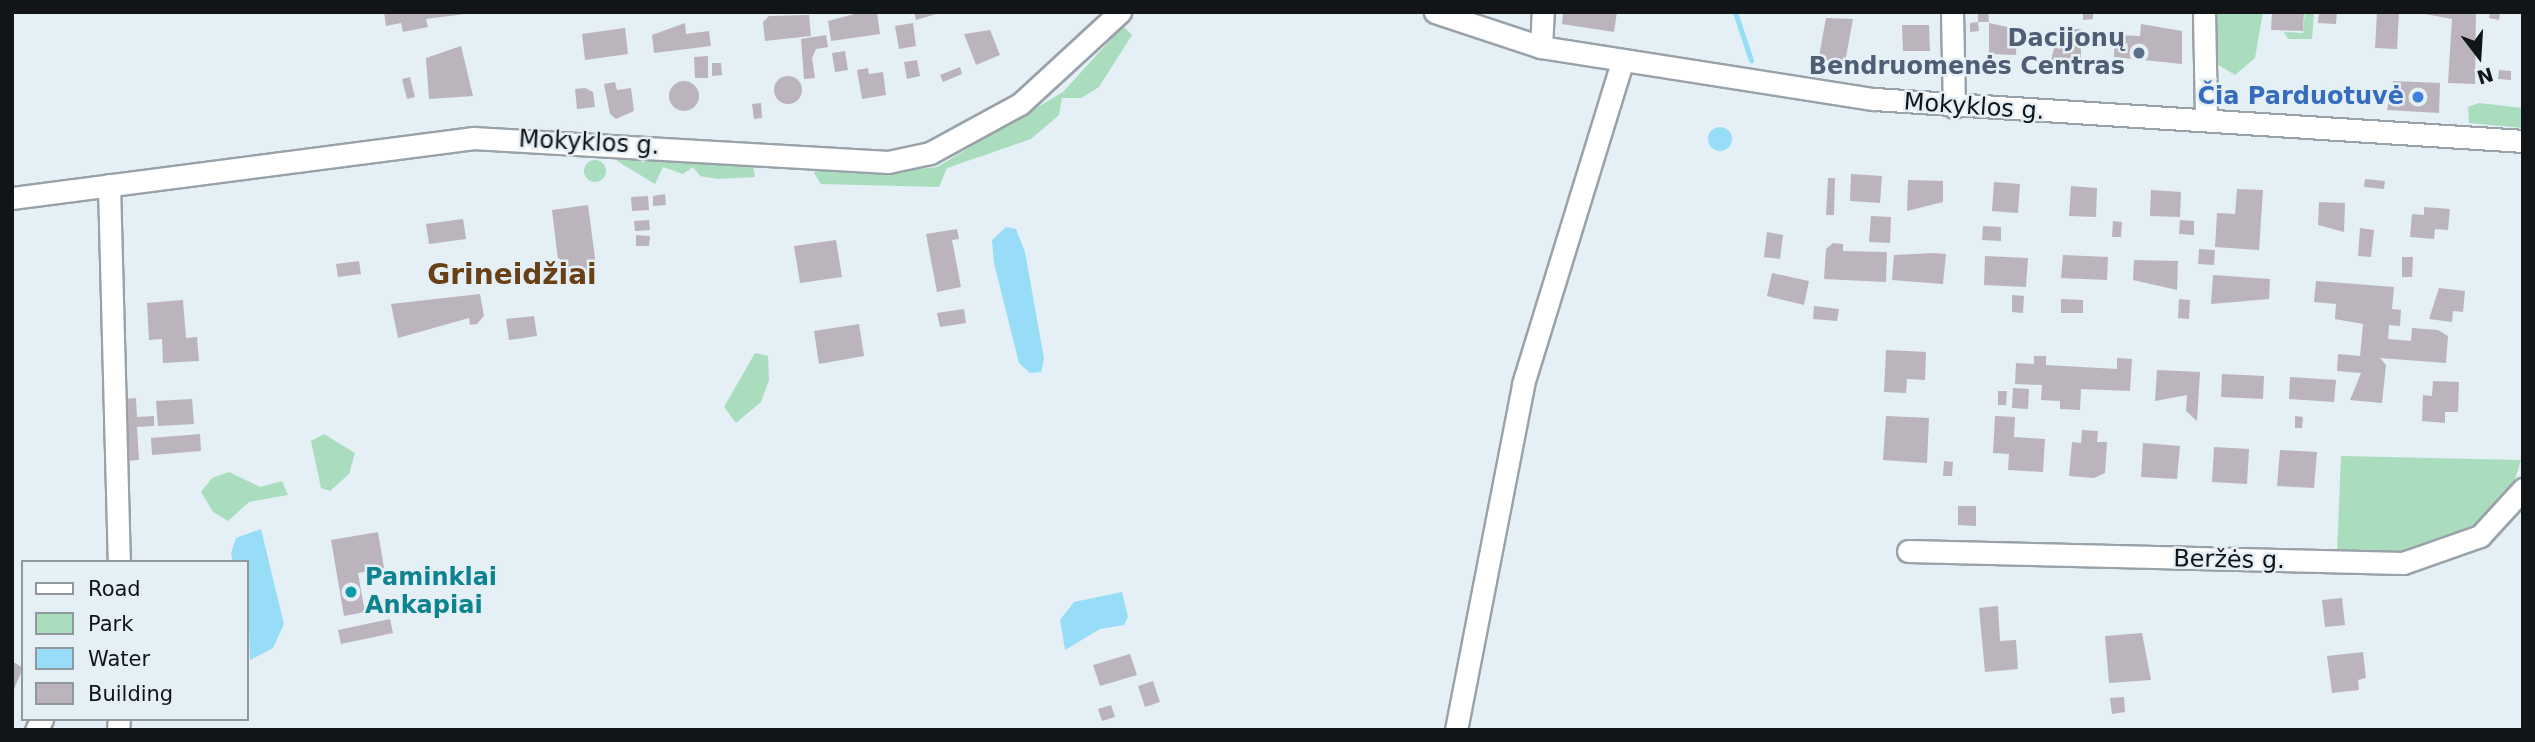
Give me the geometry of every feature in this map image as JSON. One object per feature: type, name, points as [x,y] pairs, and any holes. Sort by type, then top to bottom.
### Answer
[{"type":"street","name":"Mokyklos g.","points":[[12,198],[473,138],[888,162],[930,153],[1020,104],[1120,12]]},
{"type":"street","name":"Mokyklos g.","points":[[1435,12],[1541,47],[1622,62],[1954,107],[2206,119],[2523,141]]},
{"type":"street","points":[[1541,47],[1543,12]]},
{"type":"street","points":[[1952,12],[1954,107]]},
{"type":"street","points":[[2203,12],[2206,119]]},
{"type":"street","points":[[1455,730],[1523,384],[1622,62]]},
{"type":"street","points":[[108,185],[119,560]]},
{"type":"street","name":"Beržės g.","points":[[1908,551],[2403,563],[2480,536],[2523,489]]},
{"type":"green space","points":[[2214,12],[2263,12],[2255,58],[2235,75],[2215,63]]},
{"type":"green space","points":[[2305,12],[2314,12],[2312,39],[2288,39],[2284,32],[2303,33]]},
{"type":"green space","points":[[1123,26],[1132,35],[1099,87],[1081,98],[1062,98],[1059,115],[1031,139],[947,168],[939,187],[821,184],[814,173],[818,168],[875,173],[937,167],[1063,92]]},
{"type":"green space","points":[[2479,103],[2523,108],[2523,128],[2469,123],[2468,107]]},
{"type":"green space","points":[[619,151],[638,154],[643,163],[650,153],[683,153],[691,161],[741,160],[753,165],[755,177],[717,179],[700,176],[693,167],[683,174],[663,167],[655,184],[617,161]]},
{"type":"green space","points":[[595,160],[603,163],[606,171],[603,179],[595,182],[587,179],[584,171],[587,163]]},
{"type":"green space","points":[[755,353],[768,356],[769,380],[761,402],[736,423],[724,407]]},
{"type":"green space","points":[[324,434],[355,453],[349,474],[330,491],[321,488],[311,441]]},
{"type":"green space","points":[[2341,456],[2521,460],[2509,498],[2489,518],[2422,550],[2385,556],[2337,553]]},
{"type":"green space","points":[[229,472],[260,487],[282,481],[288,495],[249,502],[228,521],[213,512],[201,492],[212,478]]},
{"type":"water","points":[[1720,127],[1731,134],[1732,139],[1725,150],[1720,151],[1709,144],[1708,139],[1715,128]]},
{"type":"water","points":[[1006,227],[1016,229],[1025,252],[1044,359],[1041,372],[1030,373],[1019,363],[994,263],[992,240]]},
{"type":"water","points":[[261,529],[284,624],[273,648],[250,660],[248,560],[233,560],[231,553],[236,538]]},
{"type":"water","points":[[1122,592],[1128,617],[1124,625],[1100,629],[1065,650],[1060,620],[1074,602]]},
{"type":"building","points":[[384,12],[473,13],[426,19],[428,27],[403,32],[401,23],[386,26]]},
{"type":"building","points":[[862,12],[877,12],[880,34],[831,41],[828,21]]},
{"type":"building","points":[[914,12],[940,12],[940,13],[916,20]]},
{"type":"building","points":[[1563,12],[1617,12],[1614,32],[1562,24]]},
{"type":"building","points":[[1978,12],[1988,12],[1989,22],[1978,22]]},
{"type":"building","points":[[2083,12],[2093,12],[2093,19],[2083,20]]},
{"type":"building","points":[[2304,12],[2303,31],[2271,30],[2272,13]]},
{"type":"building","points":[[2319,12],[2337,12],[2336,24],[2318,23]]},
{"type":"building","points":[[2377,12],[2399,12],[2397,49],[2375,48]]},
{"type":"building","points":[[2414,12],[2476,12],[2475,84],[2448,83],[2452,19]]},
{"type":"building","points":[[2490,12],[2500,12],[2499,20],[2489,18]]},
{"type":"building","points":[[809,15],[811,36],[765,41],[763,22],[769,16]]},
{"type":"building","points":[[1826,18],[1853,19],[1845,62],[1818,62]]},
{"type":"building","points":[[1978,22],[1979,31],[1970,32],[1970,23]]},
{"type":"building","points":[[685,23],[686,34],[709,31],[711,46],[654,53],[652,35]]},
{"type":"building","points":[[913,23],[916,46],[899,49],[895,26]]},
{"type":"building","points":[[1989,23],[2017,29],[2016,55],[1989,54]]},
{"type":"building","points":[[2141,24],[2182,31],[2182,64],[2114,57],[2115,35],[2140,36]]},
{"type":"building","points":[[1902,25],[1929,25],[1930,51],[1903,51]]},
{"type":"building","points":[[625,28],[628,54],[585,60],[582,34]]},
{"type":"building","points":[[2058,29],[2081,29],[2081,61],[2051,61]]},
{"type":"building","points":[[990,30],[1000,55],[976,65],[964,34]]},
{"type":"building","points":[[826,35],[828,47],[816,49],[812,58],[815,78],[804,79],[801,39]]},
{"type":"building","points":[[461,46],[473,96],[429,99],[426,58]]},
{"type":"building","points":[[845,51],[848,70],[835,72],[832,53]]},
{"type":"building","points":[[708,56],[708,78],[695,78],[694,57]]},
{"type":"building","points":[[917,60],[920,76],[907,79],[904,62]]},
{"type":"building","points":[[712,63],[721,63],[722,75],[712,76]]},
{"type":"building","points":[[960,67],[962,74],[943,82],[940,75]]},
{"type":"building","points":[[868,68],[869,74],[883,72],[886,95],[862,99],[857,70]]},
{"type":"building","points":[[2499,70],[2511,71],[2511,80],[2498,79]]},
{"type":"building","points":[[788,76],[798,80],[802,90],[798,100],[788,104],[778,100],[774,90],[778,80]]},
{"type":"building","points":[[410,77],[415,97],[407,99],[402,79]]},
{"type":"building","points":[[684,81],[690,82],[698,90],[698,102],[690,110],[684,111],[678,110],[670,102],[669,96],[670,90],[678,82]]},
{"type":"building","points":[[2393,81],[2440,83],[2439,113],[2387,110]]},
{"type":"building","points":[[615,82],[617,90],[631,88],[634,111],[616,119],[610,114],[604,84]]},
{"type":"building","points":[[585,88],[593,92],[595,107],[577,109],[575,89]]},
{"type":"building","points":[[761,103],[762,118],[754,119],[752,104]]},
{"type":"building","points":[[1851,174],[1882,176],[1880,203],[1850,201]]},
{"type":"building","points":[[1828,178],[1835,178],[1834,215],[1826,215]]},
{"type":"building","points":[[2365,179],[2385,181],[2384,189],[2364,187]]},
{"type":"building","points":[[1908,180],[1943,181],[1943,202],[1907,211]]},
{"type":"building","points":[[1994,182],[2020,184],[2018,213],[1992,211]]},
{"type":"building","points":[[2071,186],[2097,188],[2096,217],[2069,216]]},
{"type":"building","points":[[2237,189],[2263,190],[2259,250],[2215,247],[2217,213],[2235,214]]},
{"type":"building","points":[[2151,190],[2181,192],[2180,217],[2150,216]]},
{"type":"building","points":[[665,194],[666,205],[653,206],[653,196]]},
{"type":"building","points":[[648,196],[649,210],[632,211],[631,197]]},
{"type":"building","points":[[2319,202],[2345,203],[2344,232],[2318,225]]},
{"type":"building","points":[[588,205],[597,273],[560,277],[552,210]]},
{"type":"building","points":[[2424,207],[2450,209],[2448,230],[2435,229],[2434,239],[2410,237],[2412,214],[2424,215]]},
{"type":"building","points":[[1871,216],[1891,217],[1890,243],[1869,242]]},
{"type":"building","points":[[463,219],[466,239],[429,244],[426,224]]},
{"type":"building","points":[[649,220],[650,230],[635,231],[634,221]]},
{"type":"building","points":[[2180,220],[2194,221],[2194,235],[2179,234]]},
{"type":"building","points":[[2113,221],[2122,222],[2121,237],[2112,237]]},
{"type":"building","points":[[1983,226],[2001,227],[2001,241],[1982,240]]},
{"type":"building","points":[[2360,228],[2374,230],[2371,257],[2358,256]]},
{"type":"building","points":[[957,229],[959,239],[952,240],[961,287],[937,292],[926,234]]},
{"type":"building","points":[[1767,232],[1783,235],[1780,259],[1764,257]]},
{"type":"building","points":[[636,235],[650,236],[649,246],[636,246]]},
{"type":"building","points":[[836,240],[842,277],[800,283],[794,246]]},
{"type":"building","points":[[1833,243],[1843,244],[1843,251],[1887,252],[1886,282],[1824,279],[1826,249]]},
{"type":"building","points":[[2199,249],[2215,250],[2214,265],[2198,264]]},
{"type":"building","points":[[1946,254],[1943,284],[1892,280],[1894,255]]},
{"type":"building","points":[[2063,255],[2108,257],[2107,280],[2061,278]]},
{"type":"building","points":[[1985,256],[2028,258],[2026,287],[1984,285]]},
{"type":"building","points":[[2402,257],[2413,257],[2412,277],[2402,277]]},
{"type":"building","points":[[2134,260],[2178,261],[2177,290],[2133,280]]},
{"type":"building","points":[[359,261],[361,274],[338,277],[336,264]]},
{"type":"building","points":[[1772,273],[1809,281],[1804,305],[1767,296]]},
{"type":"building","points":[[2213,275],[2270,279],[2269,299],[2211,304]]},
{"type":"building","points":[[2316,281],[2394,287],[2392,309],[2401,310],[2400,326],[2389,325],[2388,339],[2411,341],[2412,328],[2438,330],[2448,336],[2446,363],[2380,358],[2386,365],[2382,403],[2350,400],[2361,373],[2337,371],[2338,354],[2360,356],[2363,324],[2335,319],[2336,304],[2314,302]]},
{"type":"building","points":[[2439,288],[2465,291],[2463,312],[2453,311],[2452,322],[2429,319]]},
{"type":"building","points":[[480,294],[484,316],[477,324],[470,325],[469,318],[398,338],[391,304]]},
{"type":"building","points":[[2012,295],[2024,296],[2023,313],[2012,312]]},
{"type":"building","points":[[2061,299],[2083,300],[2083,313],[2061,313]]},
{"type":"building","points":[[2179,299],[2190,300],[2189,319],[2178,318]]},
{"type":"building","points":[[183,300],[186,338],[197,337],[199,361],[163,363],[162,339],[149,340],[147,303]]},
{"type":"building","points":[[1814,306],[1839,309],[1837,321],[1813,319]]},
{"type":"building","points":[[964,309],[966,323],[940,327],[937,313]]},
{"type":"building","points":[[534,316],[537,336],[509,340],[506,319]]},
{"type":"building","points":[[859,324],[864,356],[819,364],[814,331]]},
{"type":"building","points":[[1886,350],[1926,352],[1925,380],[1907,379],[1906,393],[1884,392]]},
{"type":"building","points":[[2034,356],[2046,356],[2046,365],[2117,369],[2117,358],[2132,359],[2130,391],[2081,389],[2080,410],[2060,409],[2060,401],[2041,400],[2042,385],[2015,384],[2016,363],[2034,364]]},
{"type":"building","points":[[2157,370],[2200,372],[2197,421],[2186,411],[2187,395],[2155,401]]},
{"type":"building","points":[[2222,374],[2264,376],[2263,399],[2221,397]]},
{"type":"building","points":[[2290,377],[2336,380],[2334,402],[2289,399]]},
{"type":"building","points":[[2433,381],[2459,382],[2458,412],[2445,412],[2445,423],[2422,421],[2423,395],[2432,396]]},
{"type":"building","points":[[2013,388],[2029,389],[2028,409],[2012,408]]},
{"type":"building","points":[[1998,391],[2007,391],[2006,405],[1998,405]]},
{"type":"building","points":[[136,398],[137,417],[154,416],[154,426],[137,427],[139,460],[126,461],[124,399]]},
{"type":"building","points":[[192,399],[194,424],[158,426],[156,401]]},
{"type":"building","points":[[1886,416],[1929,418],[1927,463],[1883,460]]},
{"type":"building","points":[[1995,416],[2015,417],[2014,437],[2045,439],[2043,472],[2008,470],[2009,454],[1993,453]]},
{"type":"building","points":[[2295,416],[2303,417],[2302,428],[2295,428]]},
{"type":"building","points":[[2082,430],[2098,431],[2097,442],[2107,442],[2105,473],[2094,478],[2069,476],[2072,442],[2081,443]]},
{"type":"building","points":[[200,434],[201,451],[152,455],[151,438]]},
{"type":"building","points":[[2143,443],[2180,446],[2177,479],[2141,477]]},
{"type":"building","points":[[2214,447],[2249,449],[2247,484],[2212,482]]},
{"type":"building","points":[[2280,450],[2317,452],[2314,488],[2277,486]]},
{"type":"building","points":[[1944,461],[1953,462],[1952,476],[1943,476]]},
{"type":"building","points":[[1958,506],[1976,506],[1976,526],[1958,525]]},
{"type":"building","name":"Paminklai Ankapiai","points":[[378,532],[384,568],[358,573],[365,612],[344,616],[331,540]]},
{"type":"building","points":[[2342,598],[2345,625],[2325,627],[2322,600]]},
{"type":"building","points":[[1998,606],[2000,641],[2016,640],[2018,669],[1985,672],[1979,608]]},
{"type":"building","points":[[390,619],[393,633],[341,644],[338,630]]},
{"type":"building","points":[[2142,633],[2151,680],[2109,683],[2105,636]]},
{"type":"building","points":[[2363,652],[2366,678],[2358,680],[2359,690],[2332,693],[2327,656]]},
{"type":"building","points":[[1130,654],[1137,675],[1100,686],[1093,665]]},
{"type":"building","points":[[12,661],[21,667],[21,673],[12,694]]},
{"type":"building","points":[[1153,681],[1160,702],[1145,707],[1138,686]]},
{"type":"building","points":[[2124,697],[2125,712],[2112,714],[2110,698]]},
{"type":"building","points":[[1111,705],[1115,717],[1102,721],[1098,709]]},
{"type":"waterway","points":[[1735,12],[1751,60]]},
{"type":"place","name":"Dacijonų Bendruomenės Centras","points":[[2139,53]]},
{"type":"place","name":"Čia Parduotuvė","points":[[2418,97]]},
{"type":"place","name":"Paminklai Ankapiai","points":[[351,592]]},
{"type":"district","name":"Grineidžiai","points":[[512,275]]}]
